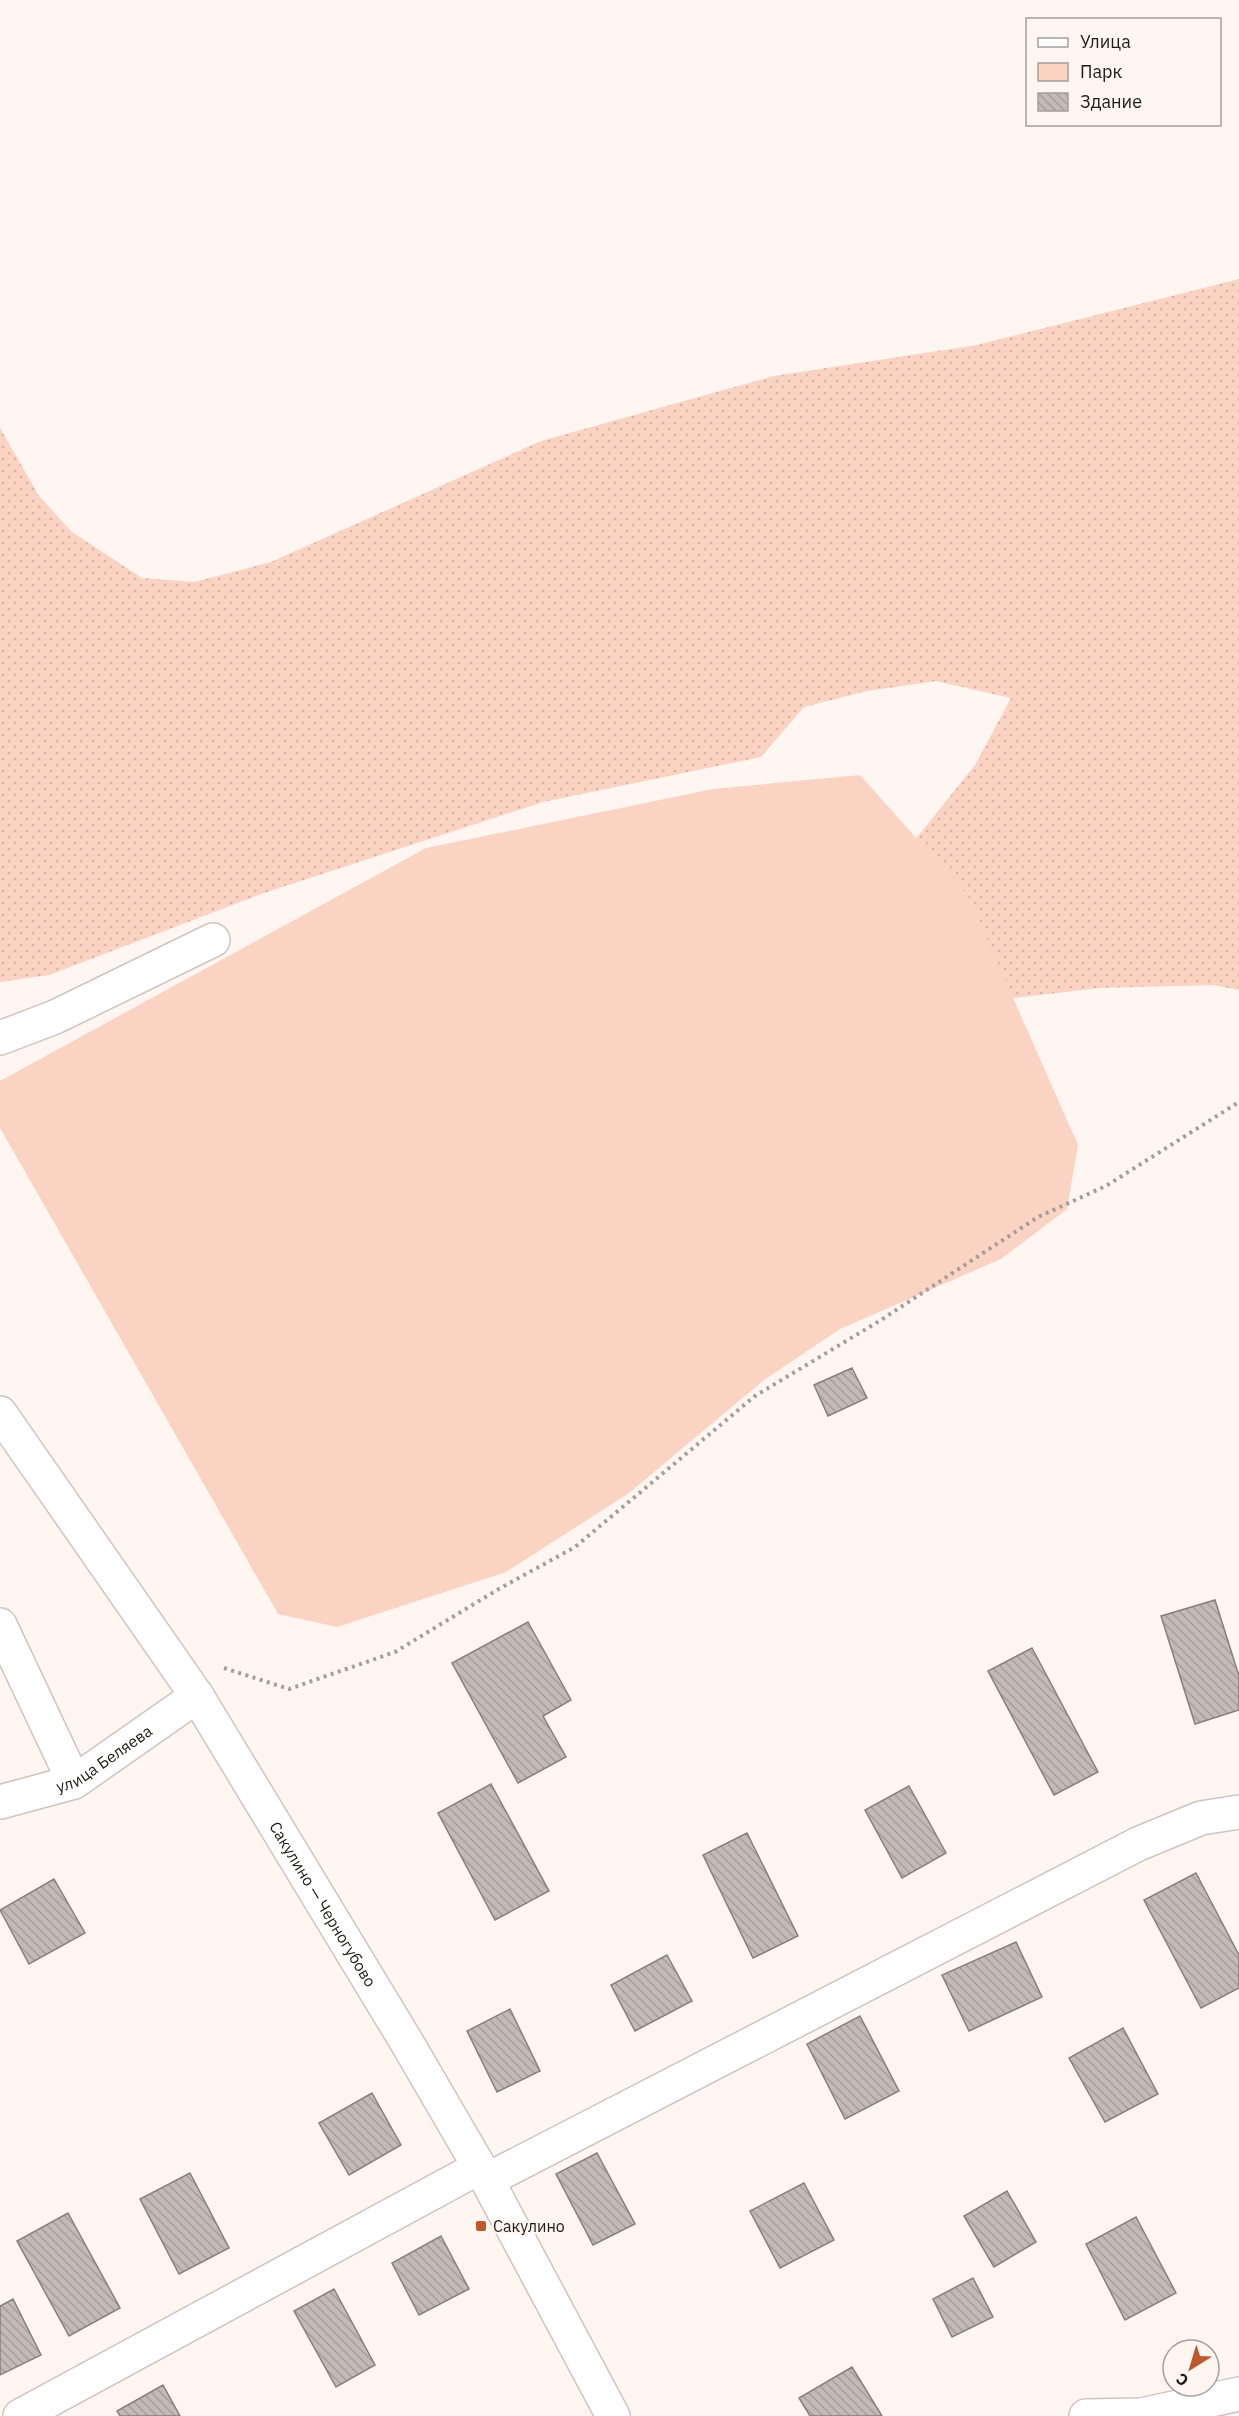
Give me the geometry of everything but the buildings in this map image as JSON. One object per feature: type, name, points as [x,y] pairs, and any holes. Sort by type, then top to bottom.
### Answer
[{"type":"street","points":[[0,1038],[56,1017],[213,940]]},
{"type":"street","name":"Сакулино — Черногубово","points":[[0,1413],[197,1696],[406,2041],[482,2174],[613,2416]]},
{"type":"street","points":[[0,1625],[74,1782]]},
{"type":"street","name":"улица Беляева","points":[[0,1802],[74,1782],[197,1696]]},
{"type":"street","points":[[20,2416],[482,2174],[1138,1844],[1201,1818],[1239,1812]]},
{"type":"street","points":[[1086,2416],[1141,2415],[1239,2394]]},
{"type":"path","points":[[216,1665],[289,1689],[395,1652],[497,1590],[575,1548],[755,1396],[881,1320],[1038,1217],[1106,1186],[1239,1102]]},
{"type":"green space","points":[[1239,279],[1239,990],[1213,985],[1099,988],[972,1003],[890,871],[975,765],[1011,698],[936,681],[867,691],[804,707],[761,757],[543,802],[261,894],[49,975],[0,982],[0,428],[39,496],[72,532],[142,578],[194,582],[271,562],[541,441],[774,376],[977,345]]},
{"type":"green space","points":[[860,775],[968,896],[1078,1145],[1067,1209],[1001,1259],[840,1329],[764,1380],[629,1493],[506,1572],[337,1627],[278,1614],[0,1128],[0,1081],[426,848],[713,789]]},
{"type":"place","name":"Сакулино","points":[[481,2226]]}]
